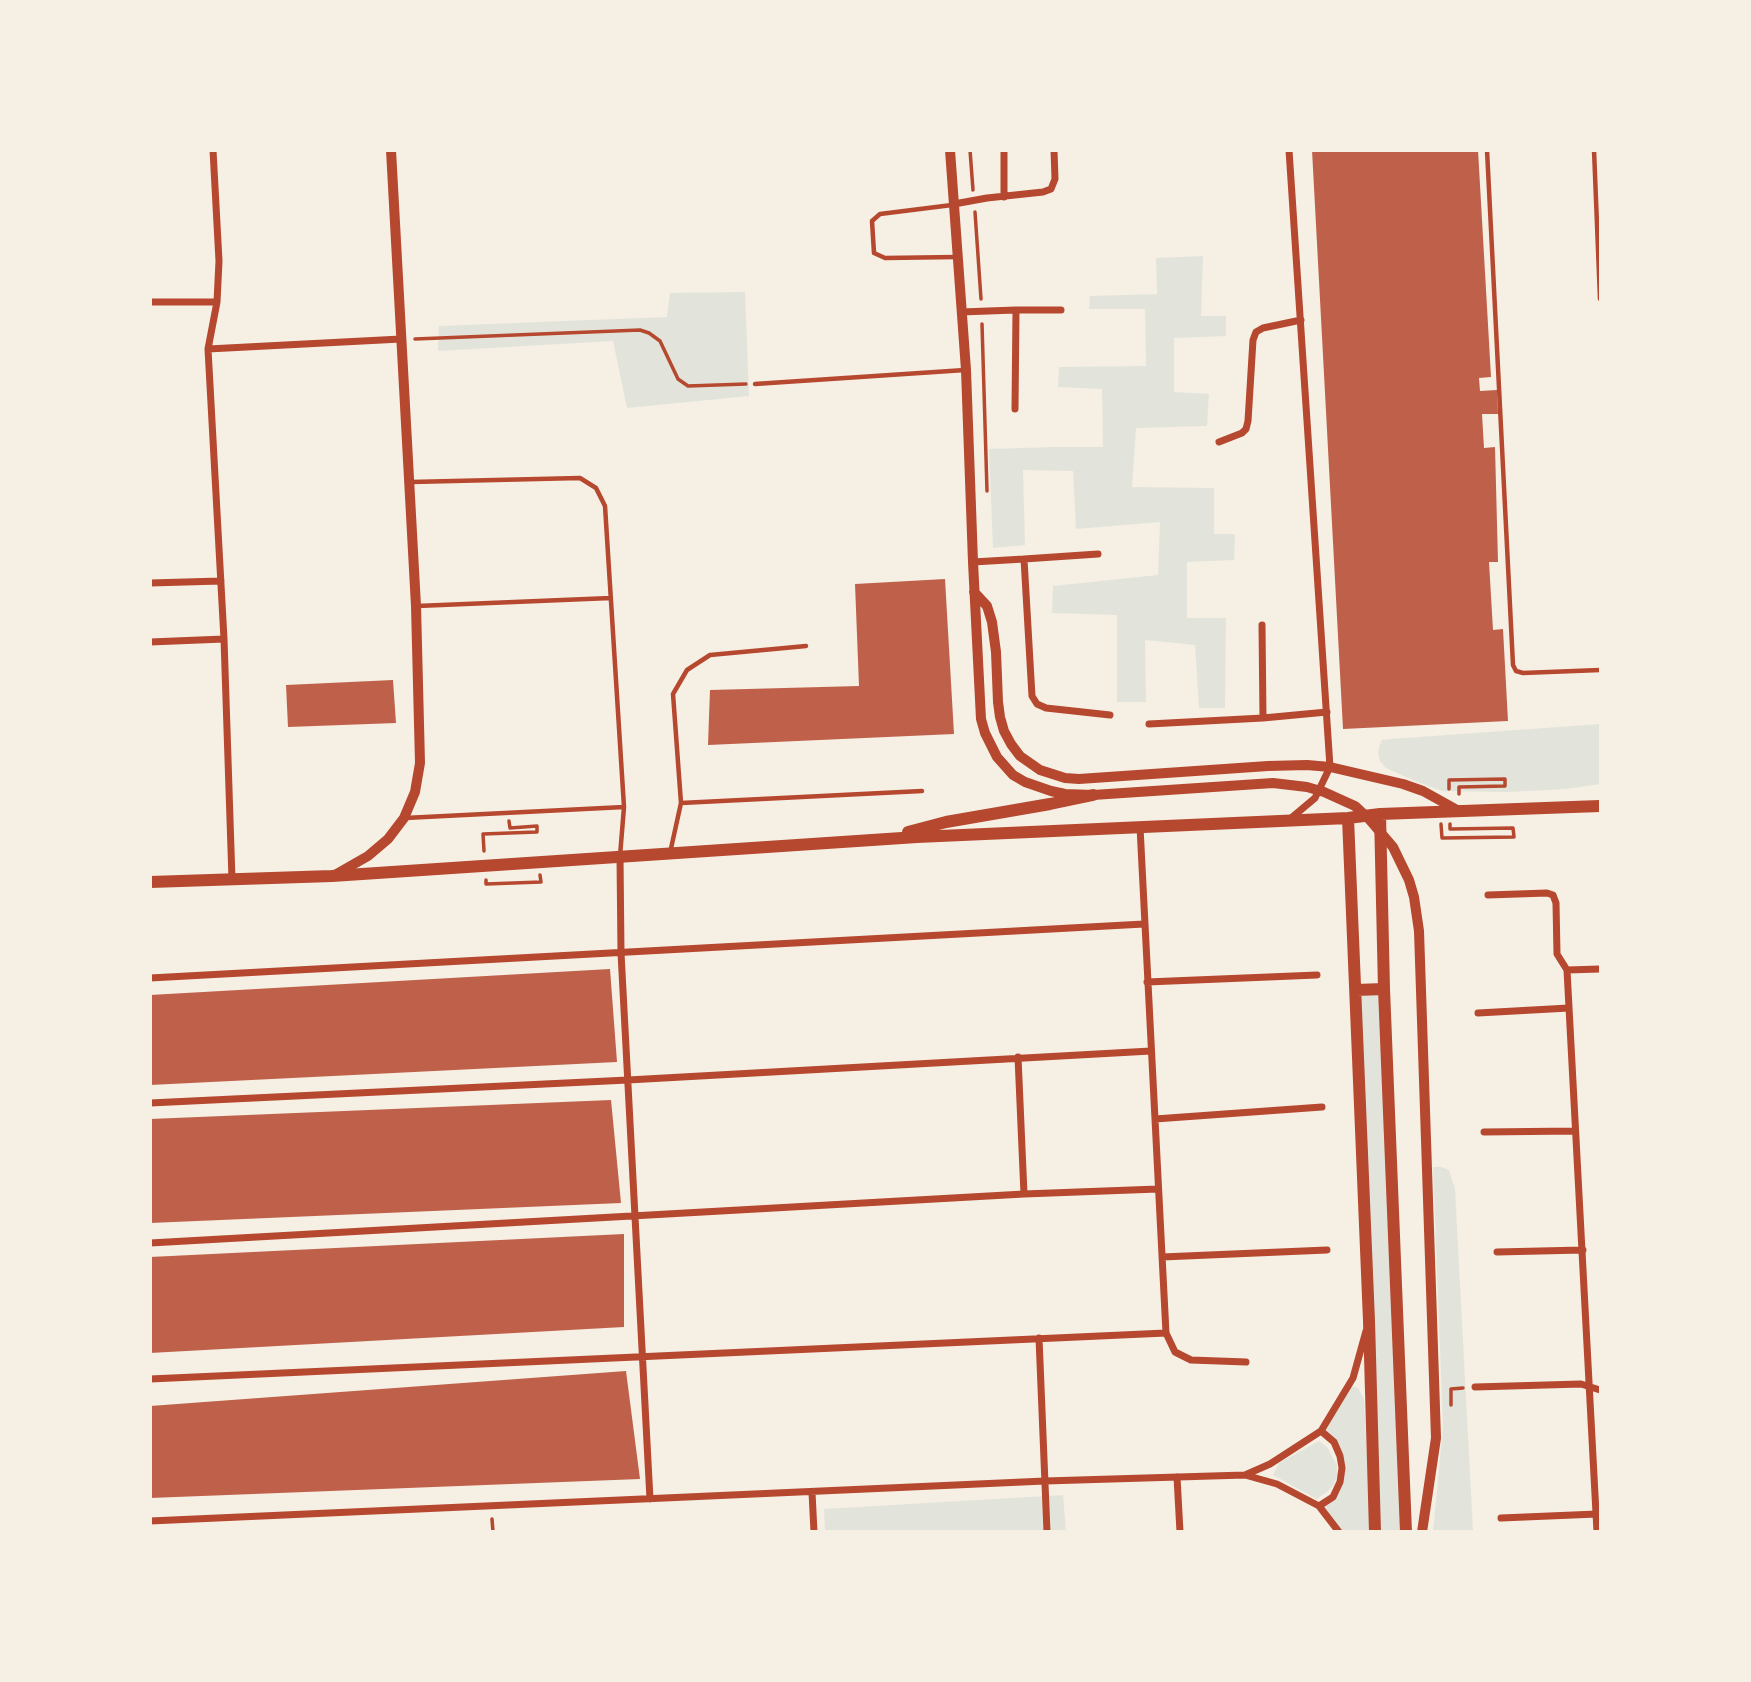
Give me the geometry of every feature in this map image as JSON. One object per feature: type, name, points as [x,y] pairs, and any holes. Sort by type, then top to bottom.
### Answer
[{"type":"main road","points":[[888,839],[935,824],[1093,795]]},
{"type":"main road","points":[[150,882],[332,876],[888,839],[1348,818],[1380,814],[1601,806]]},
{"type":"main road","points":[[1380,814],[1384,989],[1406,1531]]},
{"type":"main road","points":[[1348,818],[1375,1531]]},
{"type":"main road","points":[[1356,990],[1384,989]]},
{"type":"street","points":[[213,150],[219,261],[216,302],[208,349],[225,639],[232,879]]},
{"type":"street","points":[[332,876],[368,856],[388,839],[404,818],[415,792],[420,763],[416,606],[391,150]]},
{"type":"street","points":[[950,150],[966,370],[981,719],[997,757],[1013,775],[1025,782],[1065,794],[1093,795],[1256,783],[1290,784],[1324,792],[1355,806],[1382,832],[1393,847],[1409,880],[1417,914],[1436,1438],[1422,1531]]},
{"type":"street","points":[[1004,150],[1004,197]]},
{"type":"street","points":[[954,204],[1051,189],[1055,179],[1054,150]]},
{"type":"street","points":[[1287,820],[1315,798],[1331,767],[1289,150]]},
{"type":"street","points":[[150,302],[216,302]]},
{"type":"street","points":[[1015,409],[1016,310]]},
{"type":"street","points":[[961,312],[1061,310]]},
{"type":"street","points":[[1219,442],[1246,429],[1253,340],[1256,332],[1301,320]]},
{"type":"street","points":[[208,349],[401,339]]},
{"type":"street","points":[[973,562],[1098,554]]},
{"type":"street","points":[[1024,559],[1032,696],[1037,704],[1046,708],[1110,715]]},
{"type":"street","points":[[150,583],[221,581]]},
{"type":"street","points":[[974,592],[987,606],[992,622],[998,702],[1004,731],[1020,756],[1040,770],[1065,778],[1079,779],[1268,766],[1331,767],[1423,791],[1459,811]]},
{"type":"street","points":[[1262,625],[1263,718]]},
{"type":"street","points":[[150,642],[225,639]]},
{"type":"street","points":[[1149,724],[1327,712]]},
{"type":"street","points":[[1140,827],[1166,1333],[1175,1352],[1191,1360],[1246,1362]]},
{"type":"street","points":[[620,857],[621,953],[650,1499]]},
{"type":"street","points":[[1488,895],[1547,893],[1553,895],[1556,903],[1557,954],[1567,970],[1597,1531]]},
{"type":"street","points":[[150,978],[1144,924]]},
{"type":"street","points":[[1567,970],[1601,969]]},
{"type":"street","points":[[1147,982],[1317,975]]},
{"type":"street","points":[[1478,1013],[1569,1008]]},
{"type":"street","points":[[150,1103],[1151,1051]]},
{"type":"street","points":[[1018,1057],[1024,1194]]},
{"type":"street","points":[[1155,1119],[1322,1107]]},
{"type":"street","points":[[1484,1132],[1575,1131]]},
{"type":"street","points":[[150,1243],[1024,1194],[1158,1189]]},
{"type":"street","points":[[1162,1257],[1327,1250]]},
{"type":"street","points":[[1497,1252],[1583,1250]]},
{"type":"street","points":[[1245,1475],[1270,1464],[1321,1431],[1353,1378],[1369,1321]]},
{"type":"street","points":[[150,1379],[1166,1333]]},
{"type":"street","points":[[1039,1338],[1047,1531]]},
{"type":"street","points":[[1475,1388],[1581,1384],[1601,1390]]},
{"type":"street","points":[[1319,1506],[1333,1497],[1340,1482],[1342,1468],[1334,1442],[1321,1431]]},
{"type":"street","points":[[150,1521],[1045,1481],[1245,1475],[1276,1484],[1319,1506],[1339,1531]]},
{"type":"street","points":[[1177,1477],[1180,1531]]},
{"type":"street","points":[[812,1492],[814,1531]]},
{"type":"street","points":[[1501,1518],[1597,1514]]},
{"type":"lane","points":[[1487,150],[1513,665],[1516,671],[1523,673],[1601,670]]},
{"type":"lane","points":[[1594,150],[1601,299]]},
{"type":"lane","points":[[954,204],[880,214],[872,222],[874,253],[885,258],[958,257]]},
{"type":"lane","points":[[755,384],[966,370]]},
{"type":"lane","points":[[409,482],[580,478],[596,488],[605,506],[611,598],[624,807],[620,857]]},
{"type":"lane","points":[[416,606],[611,598]]},
{"type":"lane","points":[[670,853],[681,803],[673,694],[687,670],[710,655],[806,646]]},
{"type":"lane","points":[[681,803],[922,791]]},
{"type":"lane","points":[[404,818],[624,807]]},
{"type":"path","points":[[970,150],[981,311],[987,492]]},
{"type":"path","points":[[401,339],[640,330],[660,341],[678,379],[688,386],[755,384]]},
{"type":"path","points":[[1449,780],[1505,779],[1505,786],[1459,787],[1459,811]]},
{"type":"path","points":[[1441,812],[1442,838],[1514,837],[1514,828],[1450,829]]},
{"type":"path","points":[[483,834],[537,832],[537,826],[510,828]]},
{"type":"path","points":[[486,884],[541,882]]},
{"type":"path","points":[[1451,1415],[1451,1389],[1475,1388]]},
{"type":"shaded area","points":[[1203,256],[1201,316],[1226,316],[1226,336],[1174,338],[1174,392],[1209,394],[1207,426],[1136,428],[1132,487],[1214,488],[1214,534],[1235,534],[1234,560],[1187,562],[1187,618],[1226,618],[1225,708],[1199,708],[1195,645],[1145,640],[1146,702],[1117,702],[1117,615],[1052,613],[1053,586],[1158,575],[1160,522],[1076,529],[1073,471],[1023,470],[1025,545],[993,548],[989,449],[1103,447],[1102,389],[1058,387],[1059,367],[1146,366],[1145,309],[1089,309],[1090,296],[1157,294],[1156,258]]},
{"type":"shaded area","points":[[745,292],[749,396],[627,408],[613,341],[438,351],[439,326],[667,317],[670,293]]},
{"type":"shaded area","points":[[1600,724],[1600,784],[1566,789],[1442,791],[1386,768],[1378,753],[1382,740]]},
{"type":"shaded area","points":[[1364,994],[1379,994],[1403,1531],[1378,1531],[1360,997]]},
{"type":"shaded area","points":[[1433,1167],[1449,1170],[1455,1189],[1473,1531],[1433,1532],[1443,1427]]},
{"type":"shaded area","points":[[1351,1386],[1358,1388],[1364,1399],[1371,1531],[1342,1531],[1323,1506],[1339,1493],[1344,1464],[1323,1430]]},
{"type":"shaded area","points":[[1319,1441],[1327,1447],[1337,1465],[1337,1476],[1333,1486],[1317,1499],[1273,1475],[1279,1463]]},
{"type":"shaded area","points":[[1063,1495],[1066,1531],[825,1531],[824,1509]]},
{"type":"building","points":[[1312,150],[1478,150],[1491,377],[1479,378],[1480,391],[1497,390],[1498,414],[1482,414],[1484,448],[1495,447],[1498,562],[1489,562],[1493,630],[1503,629],[1508,721],[1343,729]]},
{"type":"building","points":[[945,579],[954,734],[708,745],[710,690],[859,686],[855,584]]},
{"type":"building","points":[[393,680],[396,723],[288,727],[286,685]]},
{"type":"building","points":[[610,969],[617,1062],[150,1085],[150,995]]},
{"type":"building","points":[[611,1100],[621,1203],[150,1223],[150,1119]]},
{"type":"building","points":[[624,1234],[624,1327],[150,1353],[150,1257]]},
{"type":"building","points":[[626,1371],[640,1479],[150,1498],[150,1406]]}]
